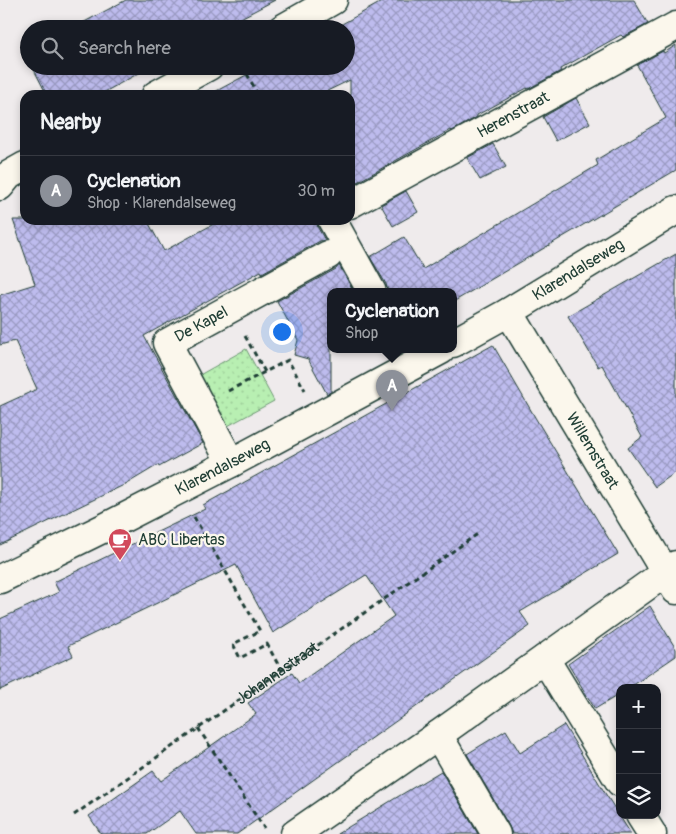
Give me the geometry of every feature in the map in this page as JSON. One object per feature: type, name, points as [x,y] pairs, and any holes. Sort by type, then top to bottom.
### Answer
[{"type":"street","points":[[298,20],[333,0]]},
{"type":"street","name":"Herenstraat","points":[[355,201],[676,26]]},
{"type":"street","points":[[165,90],[193,75]]},
{"type":"street","points":[[0,186],[9,175],[20,169]]},
{"type":"street","name":"Klarendalseweg","points":[[457,341],[509,312],[676,210]]},
{"type":"street","points":[[335,225],[370,288]]},
{"type":"street","name":"De Kapel","points":[[231,463],[167,344],[328,255]]},
{"type":"street","name":"Willemstraat","points":[[509,312],[673,576]]},
{"type":"street","name":"Klarendalseweg","points":[[0,579],[179,490],[320,416],[409,357],[427,353]]},
{"type":"street","points":[[296,834],[331,824],[438,736],[545,658],[673,576]]},
{"type":"street","points":[[545,658],[616,775]]},
{"type":"street","points":[[438,736],[496,834]]},
{"type":"street","points":[[643,819],[652,834]]},
{"type":"path","points":[[248,75],[255,90]]},
{"type":"path","points":[[248,341],[265,372]]},
{"type":"path","points":[[201,405],[288,360],[320,416]]},
{"type":"path","points":[[179,490],[260,631],[233,644],[240,658],[267,644],[281,670]]},
{"type":"path","name":"Johannastraat","points":[[74,815],[479,533]]},
{"type":"path","points":[[198,728],[268,834]]},
{"type":"green space","points":[[246,349],[274,401],[224,428],[196,377]]},
{"type":"building","points":[[126,0],[275,0],[237,20],[88,20]]},
{"type":"building","points":[[385,0],[634,0],[648,24],[623,37],[621,35],[560,69],[561,71],[477,115],[477,117],[452,131],[355,183],[355,90],[350,90],[350,80],[329,90],[218,90],[246,75],[355,75],[355,20],[349,20]]},
{"type":"building","points":[[676,45],[676,170],[457,300],[457,288],[387,288],[370,257],[404,237],[423,269],[598,165],[596,160],[666,118],[637,65],[663,51],[664,53]]},
{"type":"building","points":[[37,75],[136,75],[108,90],[44,90]]},
{"type":"building","points":[[576,98],[590,123],[556,141],[543,117]]},
{"type":"building","points":[[493,144],[506,167],[480,180],[467,158]]},
{"type":"building","points":[[406,191],[418,212],[393,226],[381,205]]},
{"type":"building","points":[[13,220],[20,220],[20,225],[150,225],[164,251],[212,225],[317,225],[325,240],[262,273],[261,271],[144,336],[203,443],[159,467],[158,465],[128,483],[0,545],[0,406],[37,389],[15,341],[0,345],[0,295],[35,284]]},
{"type":"building","points":[[676,254],[676,472],[655,487],[628,448],[642,437],[602,365],[598,367],[568,316]]},
{"type":"building","points":[[339,265],[352,288],[327,288],[327,353],[331,353],[331,392],[327,394],[308,359],[294,355],[298,340],[277,301],[336,269]]},
{"type":"building","points":[[493,345],[618,554],[520,612],[530,626],[237,834],[196,834],[180,811],[147,834],[101,834],[89,816],[153,771],[161,781],[256,714],[248,703],[292,673],[299,683],[394,616],[366,575],[273,633],[236,565],[68,646],[73,656],[0,690],[0,619],[59,592],[54,582],[205,509],[203,505]]},
{"type":"building","points":[[650,606],[676,649],[676,656],[635,684],[616,684],[616,696],[595,709],[568,664]]},
{"type":"building","points":[[564,725],[616,810],[616,819],[621,819],[631,834],[512,834],[467,754],[506,730],[520,753]]},
{"type":"building","points":[[441,771],[478,834],[337,834],[394,799]]},
{"type":"place","name":"Cyclenation","points":[[392,411]]},
{"type":"place","name":"ABC Libertas","points":[[120,561]]}]
